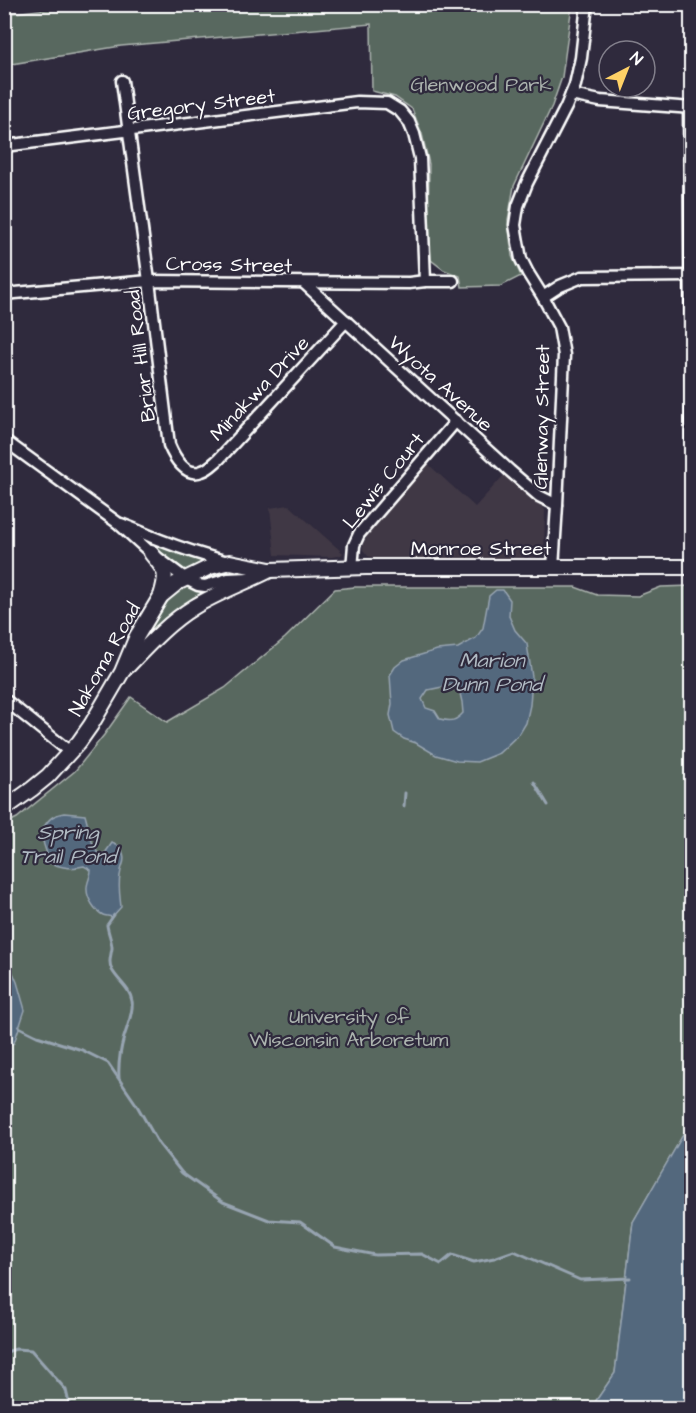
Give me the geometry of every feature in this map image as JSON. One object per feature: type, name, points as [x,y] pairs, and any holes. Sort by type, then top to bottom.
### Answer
[{"type":"main road","points":[[151,553],[165,572],[165,581],[160,596]]},
{"type":"main road","name":"Monroe Street","points":[[186,579],[202,570],[230,562],[270,570],[692,567]]},
{"type":"main road","name":"Monroe Street","points":[[122,672],[180,616],[212,597],[270,570]]},
{"type":"main road","name":"Nakoma Road","points":[[4,809],[48,776],[70,752],[91,725],[122,672],[137,636],[160,596],[186,579]]},
{"type":"street","name":"Glenway Street","points":[[553,568],[564,355],[559,327],[521,259],[515,225],[518,206],[526,183],[575,85],[581,58],[587,4]]},
{"type":"street","name":"Briar Hill Road","points":[[122,81],[150,281],[169,445],[179,463],[184,468],[195,472]]},
{"type":"street","points":[[571,95],[600,101],[691,108],[692,468]]},
{"type":"street","name":"Gregory Street","points":[[4,146],[357,102],[387,103],[400,111],[409,122],[420,158],[425,281]]},
{"type":"street","points":[[543,297],[560,286],[582,278],[691,276]]},
{"type":"street","name":"Cross Street","points":[[4,294],[150,281],[409,283],[453,281]]},
{"type":"street","name":"Wyota Avenue","points":[[304,283],[539,496],[557,505]]},
{"type":"street","name":"Minakwa Drive","points":[[195,472],[203,471],[219,459],[346,321]]},
{"type":"street","name":"Lewis Court","points":[[352,568],[354,545],[359,534],[456,422]]},
{"type":"street","points":[[4,440],[118,524],[186,579]]},
{"type":"street","points":[[118,524],[137,529],[188,551],[230,562]]},
{"type":"street","name":"Monroe Street","points":[[186,579],[198,585],[212,585],[228,579],[256,577]]},
{"type":"street","points":[[4,699],[70,752]]},
{"type":"shaded area","points":[[428,464],[475,507],[505,474],[545,510],[542,554],[538,557],[496,558],[377,559],[368,556],[363,550],[367,536]]},
{"type":"shaded area","points":[[289,505],[343,553],[332,557],[275,555],[270,508]]},
{"type":"green space","name":"Glenwood Park","points":[[83,5],[572,5],[562,77],[552,106],[514,186],[508,220],[512,256],[521,276],[501,286],[462,287],[460,276],[444,270],[431,260],[428,223],[429,164],[422,134],[412,109],[395,97],[372,91],[371,24],[121,46],[5,65],[5,14]]},
{"type":"green space","points":[[145,538],[171,550],[213,562],[186,573],[143,540]]},
{"type":"green space","points":[[236,570],[237,572],[217,579],[197,580],[217,572]]},
{"type":"green space","points":[[187,585],[213,589],[138,647],[170,597]]},
{"type":"green space","name":"University of Wisconsin Arboretum","points":[[691,586],[691,1121],[633,1222],[615,1373],[591,1408],[5,1408],[5,824],[17,818],[75,771],[131,697],[167,722],[225,688],[285,638],[335,589],[355,587],[575,587],[597,595],[638,596],[661,587]]},
{"type":"water","name":"Marion Dunn Pond","points":[[496,590],[503,590],[510,600],[509,616],[515,630],[527,644],[532,677],[530,705],[526,723],[520,733],[499,753],[477,762],[457,761],[436,755],[394,732],[390,715],[392,704],[390,675],[395,667],[404,660],[437,650],[458,648],[476,638],[483,628],[489,596]],"holes":[[[452,685],[459,689],[463,713],[453,720],[440,719],[435,711],[426,708],[422,699],[428,690]]]},
{"type":"water","name":"Spring Trail Pond","points":[[64,813],[85,815],[93,845],[99,855],[105,853],[112,843],[121,847],[124,860],[119,884],[121,907],[112,917],[100,913],[90,900],[87,887],[91,870],[84,866],[67,868],[50,863],[41,832],[50,819]]},
{"type":"water","points":[[4,952],[17,982],[25,1010],[14,1043],[5,1046]]},
{"type":"water","points":[[691,1121],[691,1408],[591,1408],[615,1373],[633,1222]]},
{"type":"waterway","points":[[534,782],[548,805]]},
{"type":"waterway","points":[[404,806],[405,793]]},
{"type":"waterway","points":[[114,915],[107,925],[112,945],[110,964],[129,992],[132,1005],[120,1052],[119,1078]]},
{"type":"waterway","points":[[19,1027],[37,1036],[82,1050],[108,1063],[136,1104],[159,1144],[182,1173],[223,1202],[269,1220],[300,1222],[335,1247],[375,1255],[422,1254],[441,1264],[452,1255],[474,1262],[514,1251],[580,1280],[630,1278]]},
{"type":"waterway","points":[[4,1350],[6,1352],[16,1349],[31,1350],[66,1390],[70,1408]]}]
